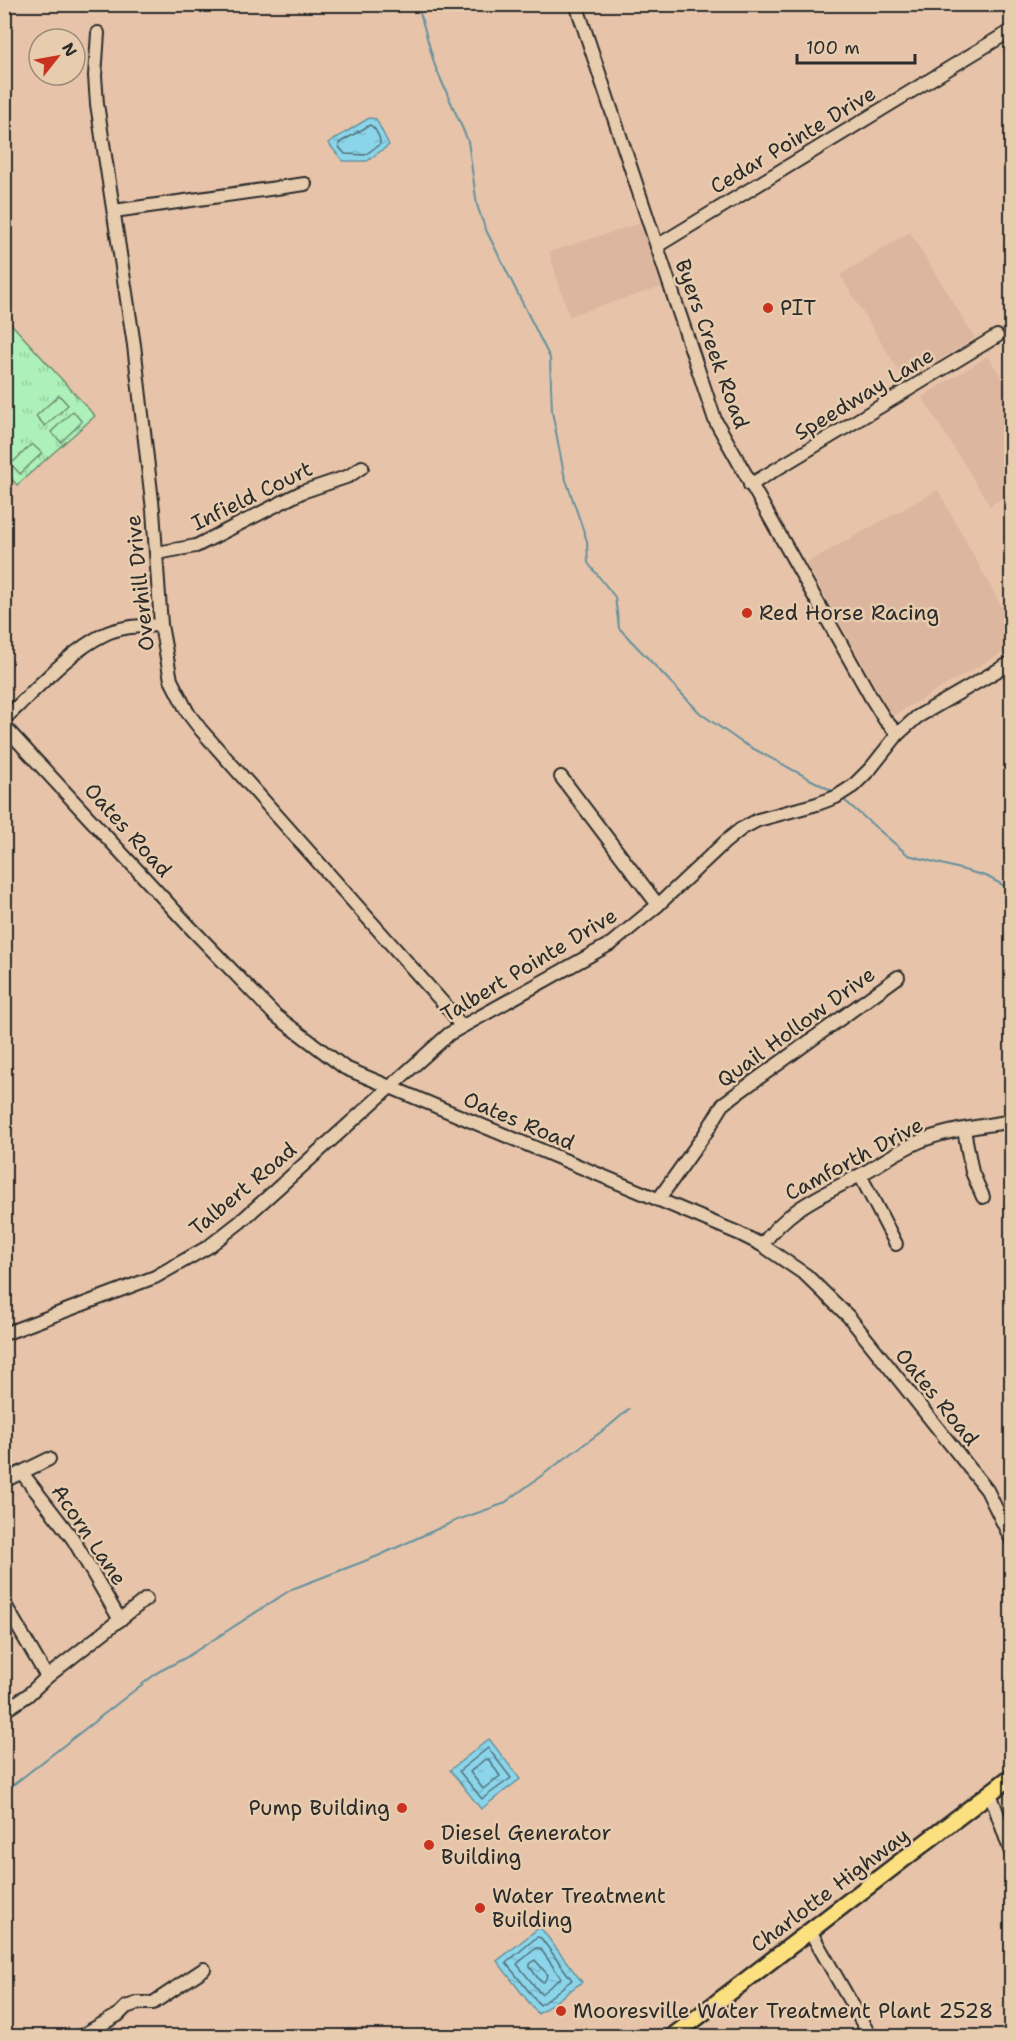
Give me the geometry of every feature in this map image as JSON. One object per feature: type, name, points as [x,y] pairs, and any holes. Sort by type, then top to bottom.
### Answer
[{"type":"main road","name":"Charlotte Highway","points":[[673,2037],[1011,1776]]},
{"type":"street","name":"Byers Creek Road","points":[[576,4],[715,420],[872,699],[885,720],[898,734]]},
{"type":"street","name":"Cedar Pointe Drive","points":[[657,246],[1011,30]]},
{"type":"street","name":"Overhill Drive","points":[[98,33],[95,76],[97,104],[134,345],[157,553],[161,625],[171,680],[188,713],[201,730],[446,1006],[461,1027]]},
{"type":"street","points":[[114,211],[305,184]]},
{"type":"street","name":"Speedway Lane","points":[[750,485],[998,336]]},
{"type":"street","name":"Infield Court","points":[[157,553],[196,546],[294,495],[322,483],[350,476],[362,467]]},
{"type":"street","points":[[4,719],[77,652],[104,634],[128,627],[161,625]]},
{"type":"street","name":"Talbert Pointe Drive","points":[[389,1087],[433,1047],[461,1027],[612,943],[658,905],[741,829],[758,820],[836,797],[853,786],[871,768],[898,734],[925,711],[1011,662]]},
{"type":"street","name":"Oates Road","points":[[4,726],[189,926],[275,1015],[345,1068],[762,1245],[806,1275],[849,1317],[987,1490],[1011,1541]]},
{"type":"street","points":[[561,777],[658,905]]},
{"type":"street","name":"Quail Hollow Drive","points":[[658,1200],[724,1103],[898,976]]},
{"type":"street","name":"Talbert Road","points":[[4,1334],[155,1277],[208,1247],[240,1222],[389,1087]]},
{"type":"street","name":"Camforth Drive","points":[[762,1245],[773,1230],[804,1204],[927,1139],[1011,1121]]},
{"type":"street","points":[[964,1130],[972,1172],[983,1197]]},
{"type":"street","points":[[860,1175],[896,1244]]},
{"type":"street","points":[[4,1481],[49,1459]]},
{"type":"street","name":"Acorn Lane","points":[[22,1473],[73,1539],[120,1620]]},
{"type":"street","points":[[4,1711],[28,1695],[47,1677],[146,1599]]},
{"type":"street","points":[[4,1603],[47,1677]]},
{"type":"street","points":[[990,1793],[1011,1855]]},
{"type":"street","points":[[810,1931],[870,2037]]},
{"type":"street","points":[[81,2037],[118,2015],[126,2007],[138,2002],[153,2003],[204,1970]]},
{"type":"shaded area","points":[[641,223],[661,287],[569,316],[549,252]]},
{"type":"shaded area","points":[[910,232],[975,338],[905,381],[840,275]]},
{"type":"shaded area","points":[[988,356],[1012,395],[1011,492],[990,506],[922,397]]},
{"type":"shaded area","points":[[938,490],[1011,624],[1011,648],[892,716],[806,563]]},
{"type":"green space","points":[[5,317],[95,416],[17,485],[5,471]]},
{"type":"green space","points":[[59,395],[68,405],[45,426],[36,416]]},
{"type":"green space","points":[[73,411],[82,422],[61,442],[51,432]]},
{"type":"green space","points":[[32,444],[42,453],[20,474],[11,464]]},
{"type":"water","points":[[369,118],[376,119],[389,145],[367,161],[343,161],[328,143]]},
{"type":"water","points":[[489,1739],[520,1779],[481,1809],[450,1770]]},
{"type":"water","points":[[540,1927],[582,1982],[538,2014],[497,1961]]},
{"type":"waterway","points":[[420,4],[420,13],[435,66],[468,141],[477,205],[485,228],[550,358],[552,411],[564,474],[587,541],[588,563],[615,597],[619,628],[700,713],[741,742],[834,792]]},
{"type":"waterway","points":[[844,800],[908,855],[986,876],[1012,890]]},
{"type":"waterway","points":[[4,1792],[158,1672],[185,1658],[292,1589],[378,1556],[457,1520],[503,1504],[629,1409]]},
{"type":"place","name":"PIT","points":[[768,308]]},
{"type":"place","name":"Red Horse Racing","points":[[747,613]]},
{"type":"place","name":"Pump Building","points":[[402,1808]]},
{"type":"place","name":"Diesel Generator Building","points":[[429,1845]]},
{"type":"place","name":"Water Treatment Building","points":[[480,1908]]},
{"type":"place","name":"Mooresville Water Treatment Plant 2528","points":[[561,2011]]}]
